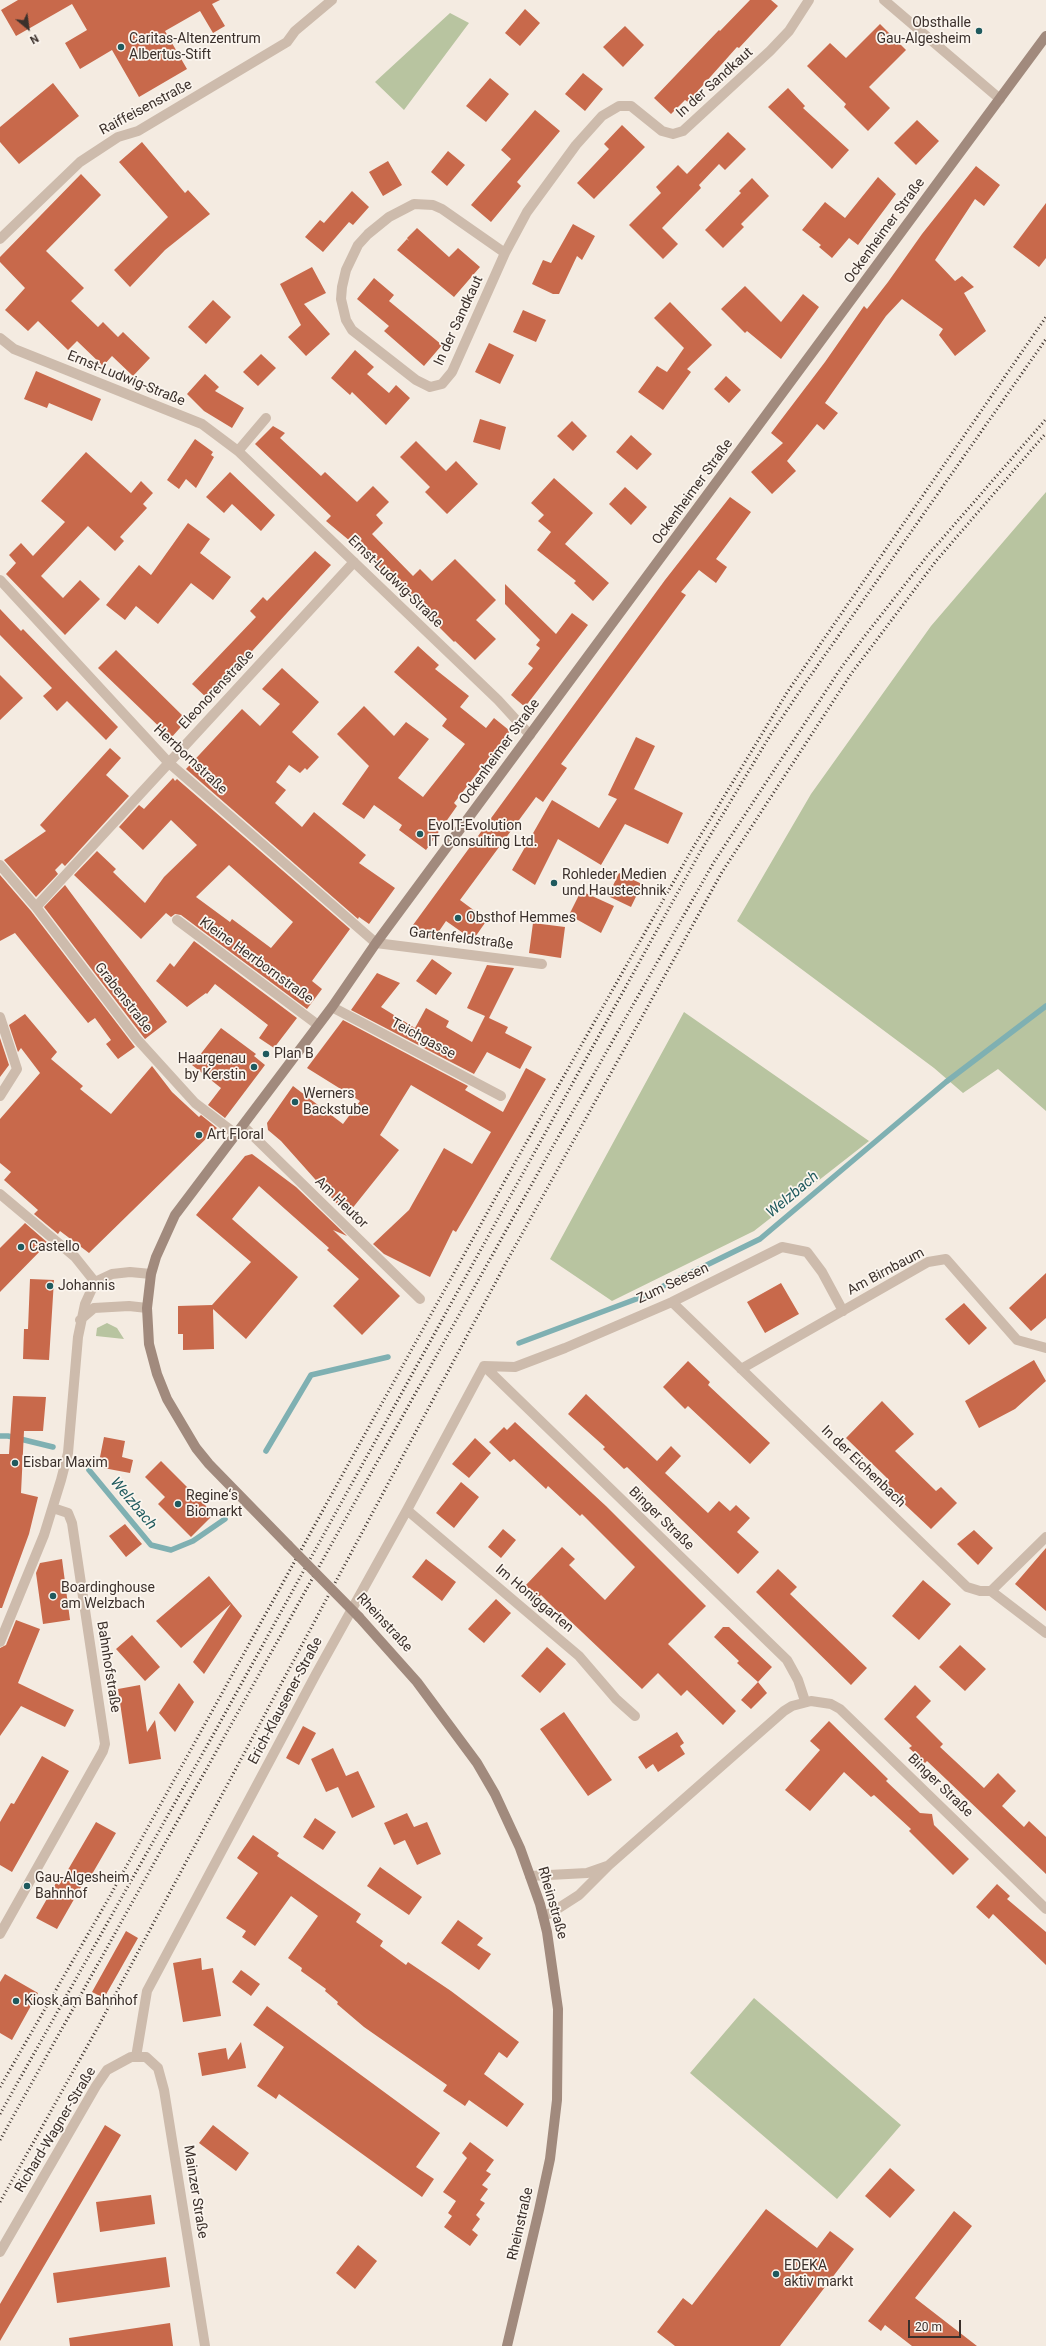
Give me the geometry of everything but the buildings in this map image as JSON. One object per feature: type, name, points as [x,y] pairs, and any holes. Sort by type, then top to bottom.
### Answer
[{"type":"main road","name":"Ockenheimer Straße","points":[[288,1545],[209,1464],[184,1430],[157,1374],[149,1344],[147,1308],[151,1274],[156,1257],[175,1216],[195,1186],[237,1135],[332,1007],[376,943],[1046,36]]},
{"type":"main road","name":"Rheinstraße","points":[[288,1545],[360,1617],[417,1682],[477,1763],[509,1824],[530,1876],[543,1916],[553,1965],[558,2009],[557,2100],[550,2159],[507,2346]]},
{"type":"street","name":"Raiffeisenstraße","points":[[0,239],[80,162],[118,137],[138,131],[287,42],[295,31],[332,0]]},
{"type":"street","name":"In der Sandkaut","points":[[505,253],[442,209],[433,205],[414,204],[389,217],[368,234],[358,245],[346,270],[342,287],[341,299],[346,320],[352,330],[425,386],[436,387],[446,381],[452,372],[505,253],[527,212],[543,188],[576,145],[608,111],[619,106],[631,106],[662,131],[673,134],[683,131],[770,51],[789,31],[810,0]]},
{"type":"street","points":[[884,0],[1000,99]]},
{"type":"street","name":"Ernst-Ludwig-Straße","points":[[0,338],[14,349],[202,424],[238,451],[498,700],[530,735]]},
{"type":"street","points":[[238,451],[266,418]]},
{"type":"street","name":"Eleonorenstraße","points":[[36,907],[354,562]]},
{"type":"street","name":"Herrbornstraße","points":[[0,580],[169,764],[376,943]]},
{"type":"street","name":"Grabenstraße","points":[[0,865],[36,907],[136,1038],[195,1103],[237,1135]]},
{"type":"street","name":"Kleine Herrbornstraße","points":[[177,920],[318,1025]]},
{"type":"street","name":"Gartenfeldstraße","points":[[376,943],[542,964]]},
{"type":"street","name":"Teichgasse","points":[[332,1007],[501,1096]]},
{"type":"street","points":[[0,1017],[17,1069],[0,1096]]},
{"type":"street","name":"Am Heutor","points":[[243,1126],[420,1299]]},
{"type":"street","points":[[0,1194],[75,1257],[95,1282]]},
{"type":"street","name":"Zum Seesen","points":[[484,1366],[515,1368],[672,1302],[782,1247],[807,1252],[822,1272],[843,1311]]},
{"type":"street","name":"Am Birnbaum","points":[[741,1369],[928,1262],[946,1259],[1017,1340],[1046,1348]]},
{"type":"street","points":[[0,1642],[44,1534],[53,1508],[68,1453],[80,1320],[85,1304],[95,1282],[118,1273],[130,1272],[151,1274]]},
{"type":"street","name":"In der Eichenbach","points":[[672,1302],[967,1587],[980,1591],[991,1591],[1046,1633]]},
{"type":"street","points":[[80,1320],[94,1308],[129,1306],[147,1308]]},
{"type":"street","name":"Erich-Klausener-Straße","points":[[136,2057],[147,1991],[316,1674],[407,1510],[484,1366]]},
{"type":"street","name":"Binger Straße","points":[[484,1366],[787,1660],[798,1680],[805,1701],[822,1702],[840,1709],[1046,1908]]},
{"type":"street","name":"Bahnhofstraße","points":[[0,1934],[103,1751],[105,1744],[72,1523],[68,1513],[53,1508]]},
{"type":"street","name":"Im Honiggarten","points":[[407,1510],[579,1656],[616,1699],[635,1716]]},
{"type":"street","points":[[991,1591],[1046,1537]]},
{"type":"street","points":[[543,1916],[579,1895],[609,1865],[776,1718],[792,1706],[805,1701]]},
{"type":"street","points":[[530,1876],[587,1873],[609,1865]]},
{"type":"street","name":"Richard-Wagner-Straße","points":[[0,2252],[96,2086],[113,2065],[136,2057]]},
{"type":"street","name":"Mainzer Straße","points":[[136,2057],[146,2058],[152,2062],[161,2074],[205,2346]]},
{"type":"green space","points":[[450,13],[469,23],[404,110],[375,82]]},
{"type":"green space","points":[[1046,492],[1046,1111],[998,1069],[963,1093],[934,1068],[737,921],[811,794],[931,626]]},
{"type":"green space","points":[[684,1012],[869,1141],[754,1231],[612,1301],[550,1259]]},
{"type":"green space","points":[[107,1323],[117,1328],[124,1339],[96,1336],[97,1328]]},
{"type":"green space","points":[[754,1998],[901,2125],[837,2199],[690,2073]]},
{"type":"waterway","name":"Welzbach","points":[[519,1343],[639,1298],[760,1239],[946,1082],[1046,1006]]},
{"type":"waterway","name":"Welzbach","points":[[266,1451],[311,1375],[388,1357]]},
{"type":"waterway","name":"Welzbach","points":[[0,1436],[8,1436],[53,1447]]},
{"type":"waterway","name":"Welzbach","points":[[89,1470],[151,1545],[171,1550],[193,1541],[225,1519]]},
{"type":"railway","points":[[0,2087],[110,1896],[508,1175],[691,851],[788,691],[1046,317]]},
{"type":"railway","points":[[0,2114],[217,1728],[699,854],[771,734],[804,685],[1046,339]]},
{"type":"railway","points":[[0,2140],[548,1155],[714,862],[841,668],[864,637],[928,555],[1046,419]]},
{"type":"railway","points":[[0,2202],[98,2027],[507,1261],[722,872],[851,674],[936,561],[1046,433]]},
{"type":"place","name":"Obsthalle Gau-Algesheim","points":[[979,31]]},
{"type":"place","name":"Caritas-Altenzentrum Albertus-Stift","points":[[121,47]]},
{"type":"place","name":"EvoIT-Evolution IT Consulting Ltd.","points":[[420,834]]},
{"type":"place","name":"Rohleder Medien und Haustechnik","points":[[554,883]]},
{"type":"place","name":"Obsthof Hemmes","points":[[458,918]]},
{"type":"place","name":"Plan B","points":[[266,1054]]},
{"type":"place","name":"Haargenau by Kerstin","points":[[254,1067]]},
{"type":"place","name":"Werners Backstube","points":[[295,1102]]},
{"type":"place","name":"Art Floral","points":[[199,1135]]},
{"type":"place","name":"Castello","points":[[21,1247]]},
{"type":"place","name":"Johannis","points":[[50,1286]]},
{"type":"place","name":"Eisbar Maxim","points":[[15,1463]]},
{"type":"place","name":"Regine‘s Biomarkt","points":[[178,1504]]},
{"type":"place","name":"Boardinghouse am Welzbach","points":[[53,1596]]},
{"type":"place","name":"Gau-Algesheim Bahnhof","points":[[27,1886]]},
{"type":"place","name":"Kiosk am Bahnhof","points":[[16,2001]]},
{"type":"place","name":"EDEKA aktiv markt","points":[[776,2274]]}]
